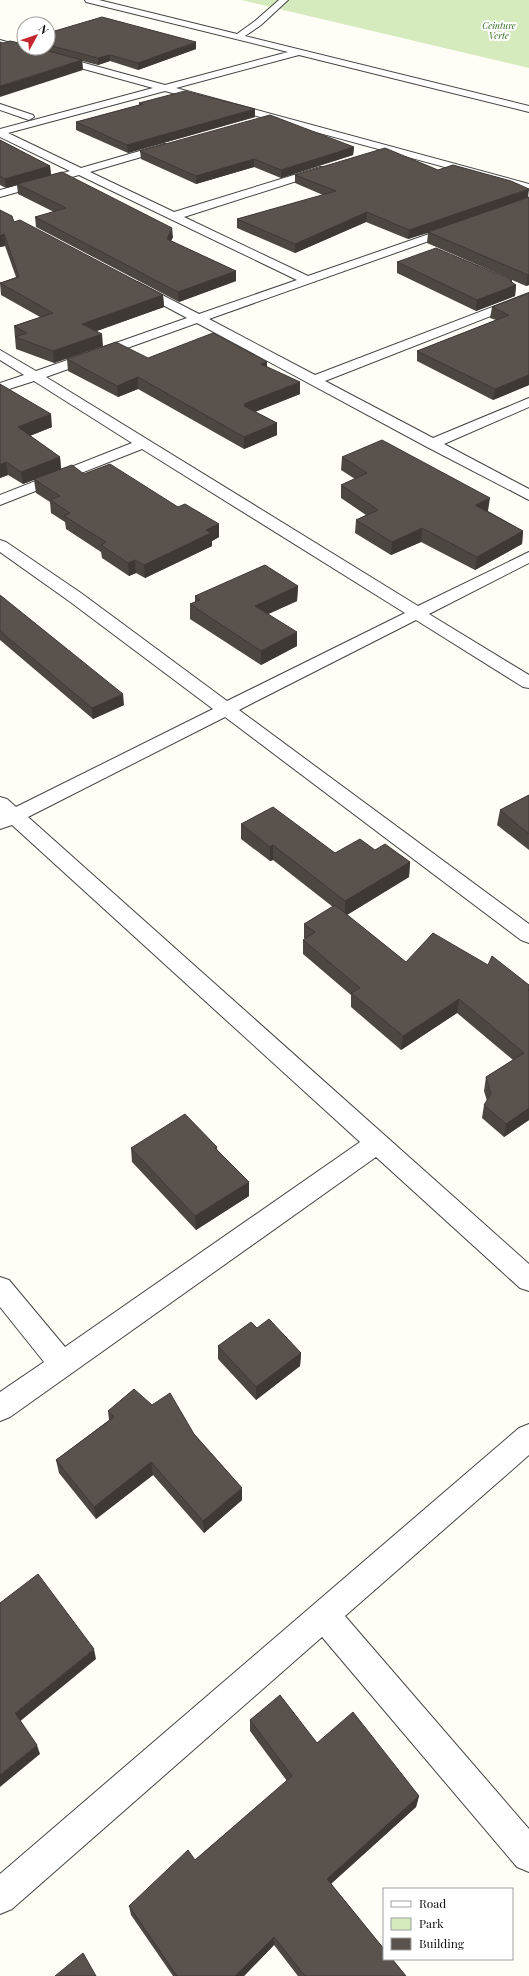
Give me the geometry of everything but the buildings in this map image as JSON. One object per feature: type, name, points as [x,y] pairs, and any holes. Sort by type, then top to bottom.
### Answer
[{"type":"street","points":[[89,0],[529,109]]},
{"type":"street","points":[[238,37],[284,0]]},
{"type":"street","points":[[0,43],[529,187]]},
{"type":"street","points":[[0,133],[301,52]]},
{"type":"street","points":[[0,106],[29,117]]},
{"type":"street","points":[[250,123],[272,117]]},
{"type":"street","points":[[0,133],[307,280]]},
{"type":"street","points":[[0,194],[177,144]]},
{"type":"street","points":[[367,156],[390,149]]},
{"type":"street","points":[[174,216],[337,165]]},
{"type":"street","points":[[0,388],[471,223]]},
{"type":"street","points":[[412,243],[427,250]]},
{"type":"street","points":[[123,278],[197,319],[529,495]]},
{"type":"street","points":[[514,288],[529,296]]},
{"type":"street","points":[[313,381],[529,296]]},
{"type":"street","points":[[0,354],[529,683]]},
{"type":"street","points":[[432,444],[529,402]]},
{"type":"street","points":[[0,500],[144,443]]},
{"type":"street","points":[[0,545],[75,598],[529,935]]},
{"type":"street","points":[[529,557],[225,710],[5,814],[377,1143],[529,1280]]},
{"type":"street","points":[[0,1408],[377,1143]]},
{"type":"street","points":[[0,1288],[62,1364]]},
{"type":"street","points":[[0,1897],[529,1437]]},
{"type":"street","points":[[324,1615],[529,1855]]},
{"type":"green space","name":"Ceinture Verte","points":[[241,0],[529,0],[529,68],[245,1]]}]
